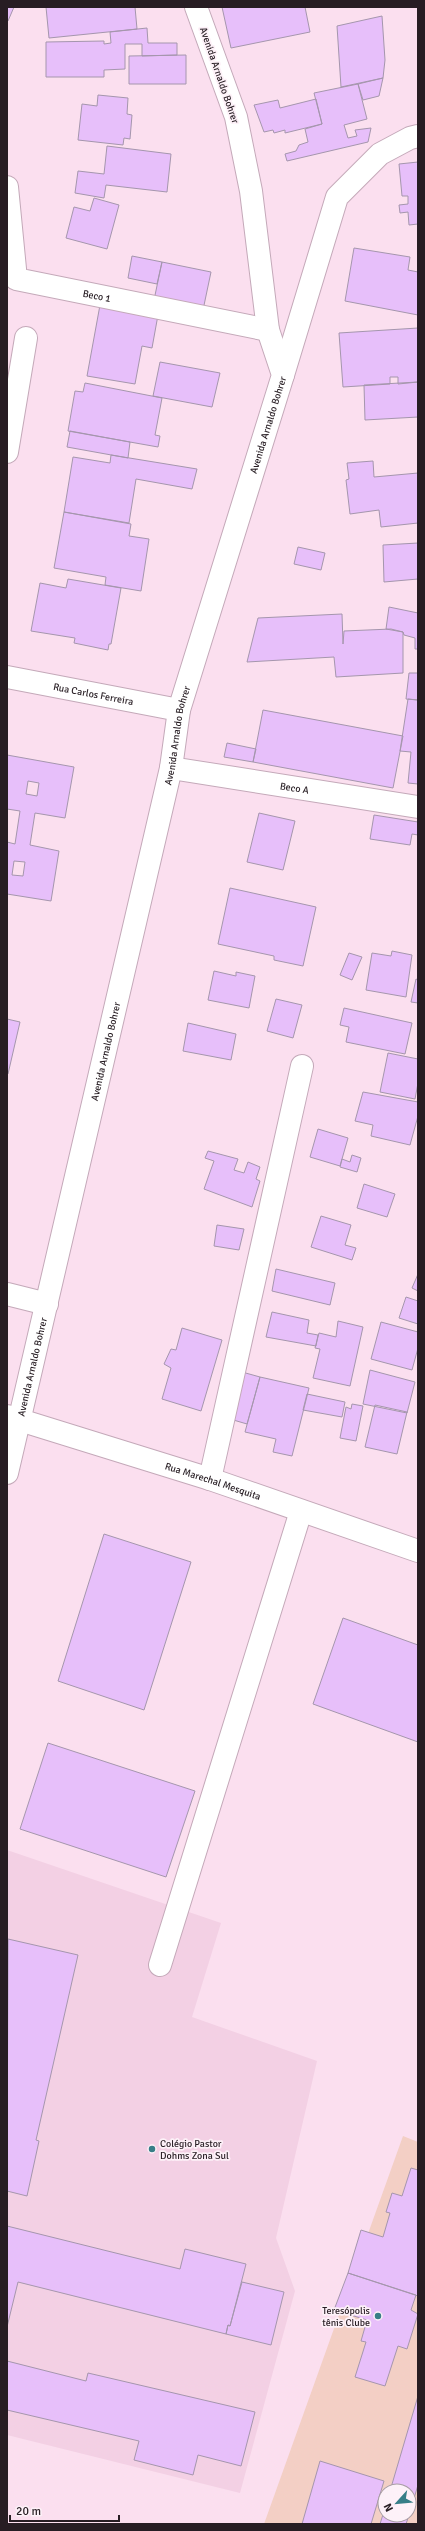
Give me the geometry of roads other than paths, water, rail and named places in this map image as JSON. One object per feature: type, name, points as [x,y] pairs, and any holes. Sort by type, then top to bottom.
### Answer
[{"type":"street","name":"Avenida Arnaldo Bohrer","points":[[7,1473],[13,1417],[47,1304],[171,768],[179,710],[283,375],[268,330],[251,191],[236,117],[196,7]]},
{"type":"street","points":[[283,375],[337,196],[380,154],[410,138],[418,136]]},
{"type":"street","name":"Beco 1","points":[[7,187],[16,278],[268,330]]},
{"type":"street","points":[[8,441],[26,338]]},
{"type":"street","name":"Rua Carlos Ferreira","points":[[7,677],[179,710]]},
{"type":"street","name":"Beco A","points":[[171,768],[418,807]]},
{"type":"street","points":[[210,1479],[302,1066]]},
{"type":"street","points":[[7,1294],[47,1304]]},
{"type":"street","name":"Rua Marechal Mesquita","points":[[13,1417],[210,1479],[418,1551]]},
{"type":"street","points":[[160,1965],[301,1511]]},
{"type":"place","name":"Colégio Pastor Dohms Zona Sul","points":[[152,2149]]},
{"type":"place","name":"Teresópolis tênis Clube","points":[[378,2316]]}]
